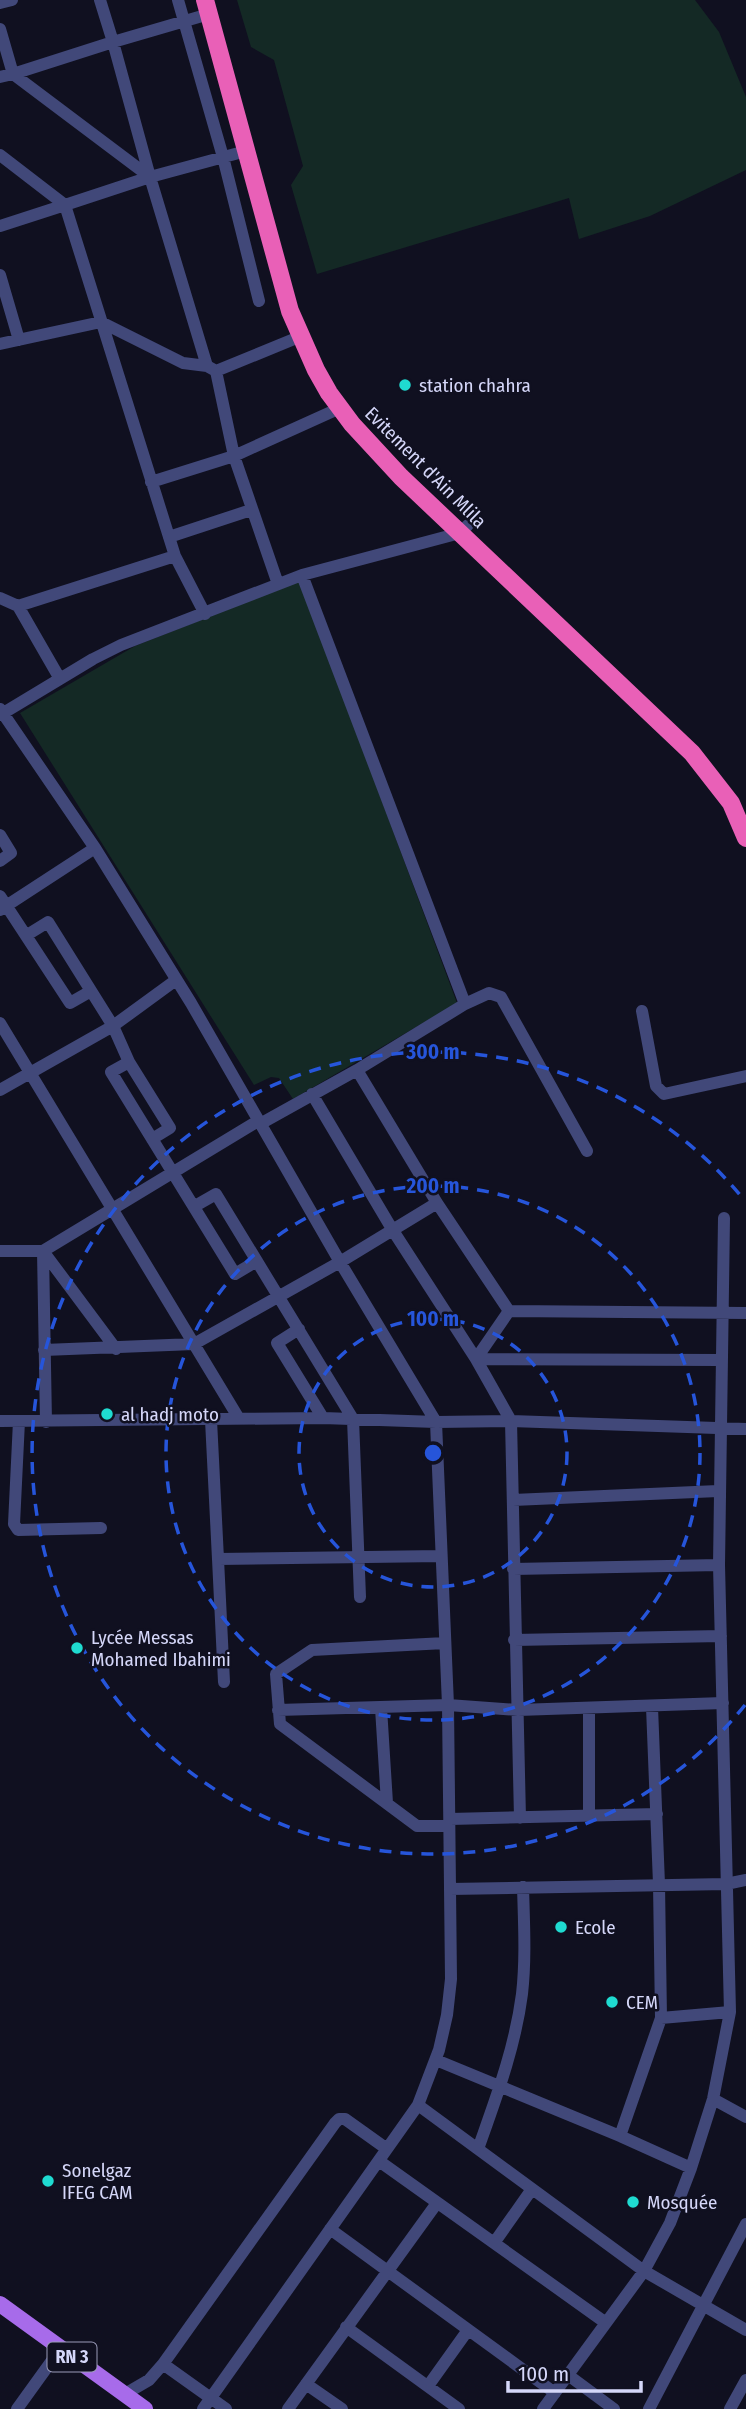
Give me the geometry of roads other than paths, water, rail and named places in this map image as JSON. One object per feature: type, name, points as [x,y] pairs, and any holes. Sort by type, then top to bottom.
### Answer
[{"type":"highway","name":"Evitement d'Ain Mlila","points":[[210,5],[290,311],[299,337],[316,370],[340,408],[377,453],[639,684],[706,751],[741,797],[746,809]]},
{"type":"highway","name":"Evitement d'Ain Mlila","points":[[210,5],[305,319],[320,354],[358,413],[377,436],[464,529],[692,753],[731,803],[746,838]]},
{"type":"main road","name":"RN 3","points":[[0,2304],[145,2409]]},
{"type":"street","points":[[0,3],[12,0]]},
{"type":"street","points":[[100,0],[150,177],[212,369],[234,456],[278,584]]},
{"type":"street","points":[[178,0],[223,157],[259,301]]},
{"type":"street","points":[[6,76],[185,21],[210,5]]},
{"type":"street","points":[[0,29],[6,76],[150,177]]},
{"type":"street","points":[[0,226],[150,177],[246,151]]},
{"type":"street","points":[[0,155],[65,205],[175,556],[205,614]]},
{"type":"street","points":[[0,275],[19,340]]},
{"type":"street","points":[[0,344],[102,322],[183,363],[212,369],[299,337]]},
{"type":"street","points":[[151,482],[234,456],[340,408]]},
{"type":"street","points":[[169,537],[251,510]]},
{"type":"street","points":[[206,2404],[418,2105],[436,2060],[447,2015],[451,1979],[448,1705],[436,1422],[96,848],[1,712],[121,645],[302,575],[464,529]]},
{"type":"street","points":[[18,606],[175,556]]},
{"type":"street","points":[[302,575],[465,1004]]},
{"type":"street","points":[[0,598],[18,606],[60,679]]},
{"type":"street","points":[[0,835],[11,853],[0,861]]},
{"type":"street","points":[[91,991],[70,1003],[27,935],[2,904],[96,848]]},
{"type":"street","points":[[27,935],[48,922],[113,1026],[130,1062],[170,1128],[152,1139]]},
{"type":"street","points":[[0,1090],[113,1026],[176,980]]},
{"type":"street","points":[[0,1251],[43,1251],[173,1171],[357,1070],[465,1004],[489,993],[501,997],[587,1151]]},
{"type":"street","points":[[642,1011],[656,1086],[664,1094],[746,1076]]},
{"type":"street","points":[[0,1023],[238,1417]]},
{"type":"street","points":[[130,1062],[111,1072],[235,1274],[257,1261]]},
{"type":"street","points":[[357,1070],[437,1203],[509,1311]]},
{"type":"street","points":[[312,1094],[392,1229],[476,1359],[511,1421],[520,1818]]},
{"type":"street","points":[[195,1206],[216,1195],[353,1419],[360,1597]]},
{"type":"street","points":[[44,1350],[194,1344],[340,1262],[437,1203]]},
{"type":"street","points":[[543,2409],[644,2271],[670,2223],[713,2099],[730,2012],[718,1491],[723,1218]]},
{"type":"street","points":[[43,1251],[116,1349]]},
{"type":"street","points":[[43,1251],[46,1422]]},
{"type":"street","points":[[509,1311],[746,1313]]},
{"type":"street","points":[[476,1359],[509,1311]]},
{"type":"street","points":[[299,1329],[277,1343],[323,1418]]},
{"type":"street","points":[[476,1359],[722,1360]]},
{"type":"street","points":[[0,1421],[211,1420],[238,1417],[511,1421],[746,1429]]},
{"type":"street","points":[[211,1420],[224,1682]]},
{"type":"street","points":[[19,1421],[14,1524],[18,1531],[102,1528]]},
{"type":"street","points":[[513,1500],[718,1491]]},
{"type":"street","points":[[218,1559],[441,1556]]},
{"type":"street","points":[[513,1569],[719,1565]]},
{"type":"street","points":[[514,1640],[721,1636]]},
{"type":"street","points":[[445,1643],[312,1650],[276,1674],[280,1724],[417,1826],[520,1818],[657,1814]]},
{"type":"street","points":[[278,1710],[448,1705],[518,1710],[723,1703]]},
{"type":"street","points":[[620,2136],[661,2018],[652,1707]]},
{"type":"street","points":[[381,1708],[387,1803]]},
{"type":"street","points":[[589,1708],[589,1816]]},
{"type":"street","points":[[450,1889],[726,1884],[746,1880]]},
{"type":"street","points":[[478,2149],[501,2086],[522,1994],[523,1887]]},
{"type":"street","points":[[661,2018],[730,2012]]},
{"type":"street","points":[[436,2060],[691,2168]]},
{"type":"street","points":[[713,2099],[746,2117]]},
{"type":"street","points":[[418,2105],[644,2271],[746,2330]]},
{"type":"street","points":[[125,2394],[149,2380],[163,2364],[339,2119],[345,2119],[387,2149]]},
{"type":"street","points":[[379,2161],[606,2323]]},
{"type":"street","points":[[494,2243],[532,2189]]},
{"type":"street","points":[[288,2409],[437,2203]]},
{"type":"street","points":[[649,2409],[746,2224]]},
{"type":"street","points":[[330,2230],[555,2393]]},
{"type":"street","points":[[346,2327],[459,2409]]},
{"type":"street","points":[[428,2386],[468,2330]]},
{"type":"street","points":[[17,2409],[61,2348]]},
{"type":"street","points":[[163,2364],[206,2404],[226,2409]]},
{"type":"street","points":[[568,2375],[614,2409]]},
{"type":"street","points":[[730,2409],[746,2380]]},
{"type":"street","points":[[306,2384],[342,2409]]},
{"type":"place","name":"station chahra","points":[[405,385]]},
{"type":"place","name":"al hadj moto","points":[[107,1414]]},
{"type":"place","name":"Lycée Messas Mohamed Ibahimi","points":[[77,1648]]},
{"type":"place","name":"Ecole","points":[[561,1927]]},
{"type":"place","name":"CEM","points":[[612,2002]]},
{"type":"place","name":"Sonelgaz IFEG CAM","points":[[48,2181]]},
{"type":"place","name":"Mosquée","points":[[633,2202]]}]
